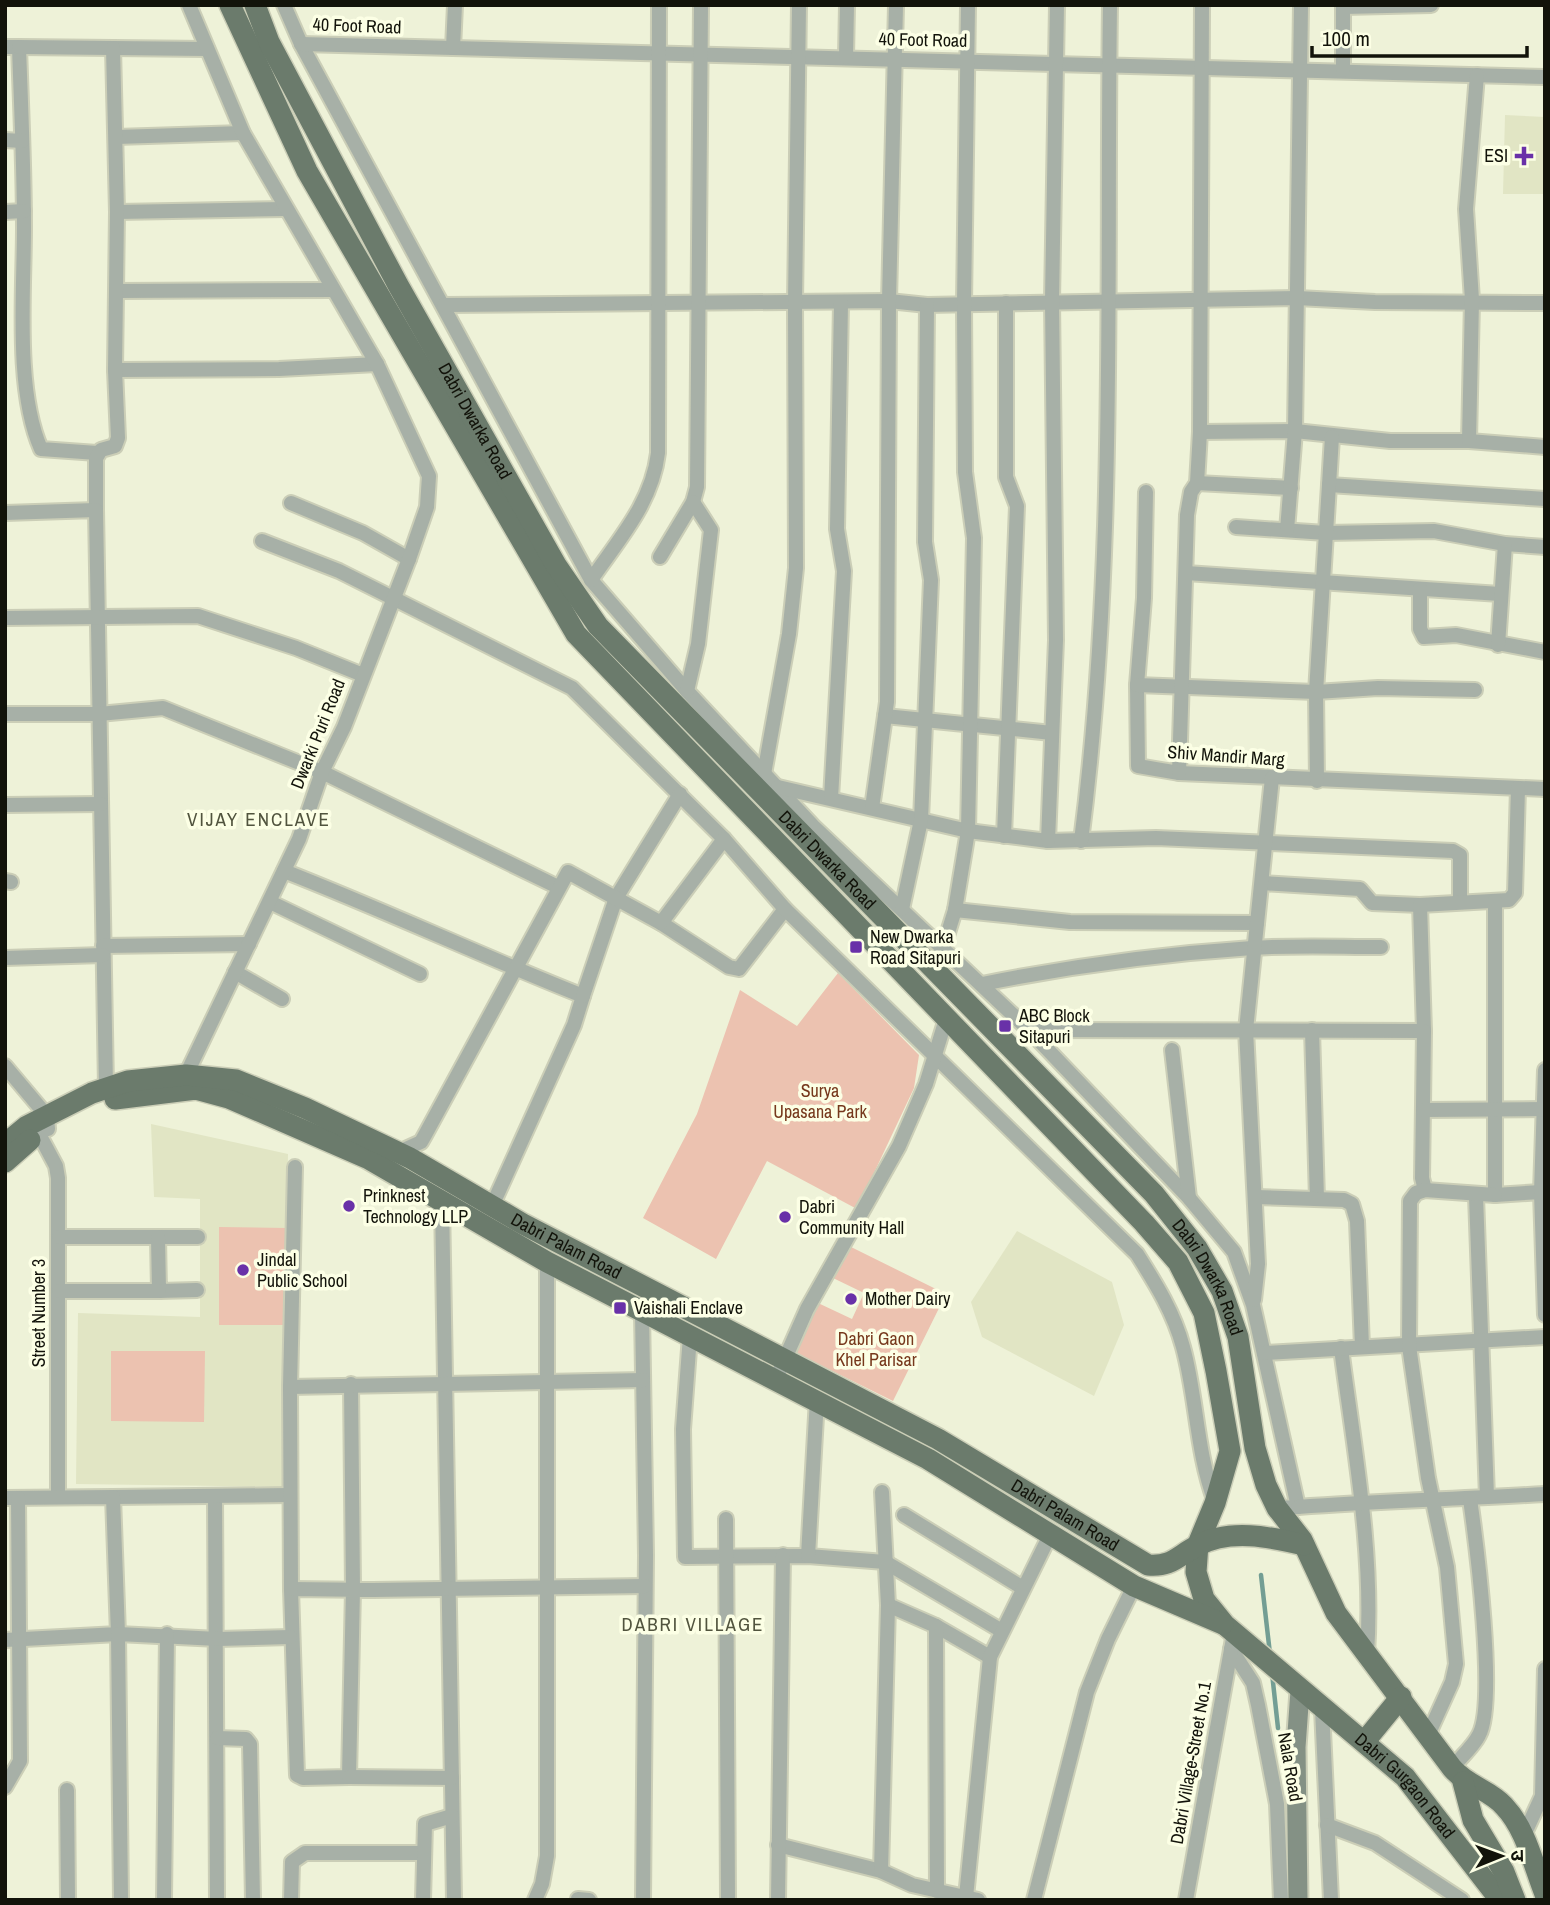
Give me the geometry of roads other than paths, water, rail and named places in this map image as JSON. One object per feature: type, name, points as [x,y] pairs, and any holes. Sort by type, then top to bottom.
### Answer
[{"type":"main road","name":"Dabri Dwarka Road","points":[[230,5],[307,171],[576,634],[1144,1223],[1178,1262],[1204,1313],[1230,1451],[1215,1503],[1198,1544],[1196,1572],[1204,1599],[1233,1637]]},
{"type":"main road","name":"Dabri Dwarka Road","points":[[255,5],[269,42],[398,285],[556,565],[598,626],[1154,1194],[1197,1248],[1222,1290],[1238,1337],[1255,1448],[1266,1485],[1288,1508],[1336,1613],[1457,1775],[1503,1804],[1524,1835],[1545,1894]]},
{"type":"main road","name":"Dabri Palam Road","points":[[5,1162],[106,1088],[128,1081],[186,1075],[236,1080],[547,1262],[817,1399],[939,1466],[1134,1586],[1233,1637]]},
{"type":"main road","name":"Dabri Palam Road","points":[[5,1144],[27,1126],[46,1132],[100,1103],[129,1095],[196,1089],[300,1117],[399,1152],[492,1206],[787,1359],[991,1469],[1127,1555],[1148,1565],[1164,1566],[1198,1544],[1229,1537],[1269,1536],[1304,1545]]},
{"type":"main road","name":"Dabri Gurgaon Road","points":[[1233,1637],[1405,1776],[1500,1900]]},
{"type":"main road","points":[[1365,1741],[1401,1698]]},
{"type":"main road","points":[[1457,1775],[1473,1820],[1504,1872],[1515,1900]]},
{"type":"street","points":[[115,370],[279,369],[377,364],[243,133],[189,5]]},
{"type":"street","points":[[284,5],[301,44],[591,580],[687,691],[813,826],[1029,1030],[1189,1198],[1234,1252],[1253,1305],[1264,1353],[1288,1508],[1433,1497],[1470,1499],[1545,1494]]},
{"type":"street","points":[[453,48],[455,5]]},
{"type":"street","points":[[591,580],[647,499],[655,477],[661,305],[659,5]]},
{"type":"street","points":[[660,557],[693,502],[698,487],[701,5]]},
{"type":"street","points":[[764,774],[789,634],[796,568],[795,303],[799,5]]},
{"type":"street","points":[[846,57],[847,5]]},
{"type":"street","points":[[872,808],[885,716],[889,301],[896,5]]},
{"type":"street","points":[[933,970],[945,949],[955,911],[968,831],[968,724],[974,538],[965,472],[968,5]]},
{"type":"street","points":[[1048,841],[1056,640],[1052,301],[1058,5]]},
{"type":"street","points":[[1081,841],[1091,765],[1107,500],[1110,5]]},
{"type":"street","points":[[1179,773],[1184,687],[1187,503],[1197,483],[1200,432],[1202,5]]},
{"type":"street","points":[[1287,530],[1295,431],[1301,5]]},
{"type":"street","points":[[1343,70],[1343,6],[1431,5]]},
{"type":"street","name":"40 Foot Road","points":[[301,44],[1545,77]]},
{"type":"street","points":[[113,48],[117,212],[117,443],[97,453],[41,449],[37,441],[24,366],[22,141],[12,47],[113,48],[207,49]]},
{"type":"street","points":[[1468,440],[1472,300],[1466,209],[1477,75]]},
{"type":"street","points":[[116,137],[243,133]]},
{"type":"street","points":[[5,140],[22,141]]},
{"type":"street","points":[[117,212],[285,209]]},
{"type":"street","points":[[5,212],[24,211]]},
{"type":"street","points":[[117,291],[333,290]]},
{"type":"street","points":[[444,305],[699,305],[889,301],[927,305],[1200,298],[1545,303]]},
{"type":"street","points":[[831,798],[844,571],[837,529],[841,303]]},
{"type":"street","points":[[1004,836],[1017,506],[1006,477],[1006,303]]},
{"type":"street","points":[[902,909],[921,820],[926,720],[931,580],[925,542],[927,305]]},
{"type":"street","name":"Dwarki Puri Road","points":[[186,1075],[299,839],[322,772],[344,727],[427,507],[429,476],[377,364]]},
{"type":"street","points":[[1200,432],[1295,431],[1390,441],[1468,440],[1545,447]]},
{"type":"street","points":[[1318,780],[1316,692],[1332,437]]},
{"type":"street","points":[[97,453],[97,616],[106,1088]]},
{"type":"street","points":[[1197,483],[1291,488]]},
{"type":"street","points":[[1329,485],[1545,499]]},
{"type":"street","name":"Shiv Mandir Marg","points":[[1146,492],[1144,598],[1137,685],[1138,766],[1179,773],[1545,789]]},
{"type":"street","points":[[687,691],[698,644],[711,530],[693,502]]},
{"type":"street","points":[[291,503],[363,533],[409,559]]},
{"type":"street","points":[[5,513],[96,510]]},
{"type":"street","points":[[1236,527],[1326,533],[1434,531],[1505,544],[1545,547]]},
{"type":"street","points":[[262,541],[339,571],[572,688],[724,839],[785,909],[1109,1223],[1143,1264],[1167,1302],[1183,1347],[1199,1451],[1215,1503]]},
{"type":"street","points":[[1498,645],[1505,544]]},
{"type":"street","points":[[1186,573],[1500,594]]},
{"type":"street","points":[[1420,589],[1421,635],[1456,635],[1545,652]]},
{"type":"street","points":[[5,618],[198,616],[296,648],[363,675]]},
{"type":"street","points":[[1137,685],[1316,692],[1378,688],[1475,690]]},
{"type":"street","points":[[5,714],[99,714],[163,708],[322,772],[558,887]]},
{"type":"street","points":[[885,716],[1052,733]]},
{"type":"street","points":[[1253,1305],[1258,1264],[1246,1030],[1272,778]]},
{"type":"street","points":[[776,787],[968,831],[1048,841],[1156,838],[1457,852],[1460,902]]},
{"type":"street","points":[[1262,883],[1360,889],[1372,903],[1420,905],[1509,900],[1515,893],[1517,788]]},
{"type":"street","points":[[492,1206],[574,1025],[616,898],[680,794]]},
{"type":"street","points":[[5,805],[101,804]]},
{"type":"street","points":[[662,923],[724,839]]},
{"type":"street","points":[[284,871],[391,913],[521,972],[583,996]]},
{"type":"street","points":[[399,1152],[421,1142],[521,972],[558,887],[568,872],[662,923],[735,970],[744,965],[785,909]]},
{"type":"street","points":[[1495,901],[1495,1195]]},
{"type":"street","points":[[270,902],[420,974]]},
{"type":"street","points":[[1420,905],[1425,1190]]},
{"type":"street","points":[[955,911],[1070,922],[1257,923]]},
{"type":"street","points":[[5,958],[249,944]]},
{"type":"street","points":[[982,985],[1059,969],[1255,947],[1381,947]]},
{"type":"street","points":[[235,972],[282,999]]},
{"type":"street","points":[[776,1379],[807,1309],[899,1146],[935,1055],[946,1019]]},
{"type":"street","points":[[1029,1030],[1424,1031]]},
{"type":"street","points":[[1312,1030],[1317,1199]]},
{"type":"street","points":[[1172,1050],[1189,1198]]},
{"type":"street","name":"Street Number 3","points":[[5,1066],[46,1132],[56,1166],[59,1237],[58,1496]]},
{"type":"street","points":[[1545,1070],[1545,1315]]},
{"type":"street","points":[[1423,1110],[1544,1109]]},
{"type":"street","points":[[295,1167],[289,1494],[295,1771],[303,1778],[452,1778]]},
{"type":"street","points":[[1428,1735],[1452,1682],[1456,1664],[1447,1567],[1409,1346],[1410,1201],[1416,1193],[1425,1190],[1476,1196],[1543,1192]]},
{"type":"street","points":[[1476,1196],[1487,1497]]},
{"type":"street","points":[[1255,1197],[1344,1200],[1356,1210],[1362,1347]]},
{"type":"street","points":[[442,1202],[454,1900]]},
{"type":"street","points":[[59,1237],[198,1237]]},
{"type":"street","points":[[158,1237],[159,1291]]},
{"type":"street","points":[[535,1900],[542,1884],[547,1856],[547,1262]]},
{"type":"street","points":[[59,1291],[197,1290]]},
{"type":"street","points":[[642,1312],[645,1586],[643,1900]]},
{"type":"street","points":[[690,1336],[683,1429],[684,1554],[690,1558],[783,1555],[885,1562],[1002,1631]]},
{"type":"street","points":[[1264,1353],[1480,1343],[1545,1337]]},
{"type":"street","points":[[1341,1348],[1361,1502],[1370,1616],[1367,1654]]},
{"type":"street","points":[[290,1387],[643,1380]]},
{"type":"street","points":[[349,1777],[353,1589],[351,1384]]},
{"type":"street","points":[[808,1556],[817,1399]]},
{"type":"street","points":[[881,1871],[888,1605],[882,1492]]},
{"type":"street","points":[[5,1787],[20,1761],[12,1640],[12,1498],[289,1494]]},
{"type":"street","points":[[215,1496],[218,1639],[217,1900]]},
{"type":"street","points":[[113,1497],[118,1634],[121,1900]]},
{"type":"street","points":[[1457,1775],[1479,1735],[1485,1707],[1479,1558],[1470,1499]]},
{"type":"street","points":[[904,1515],[1023,1588]]},
{"type":"street","points":[[726,1518],[728,1900]]},
{"type":"street","points":[[778,1845],[881,1871],[912,1885],[972,1898],[990,1657],[1050,1535]]},
{"type":"street","points":[[778,1900],[783,1555]]},
{"type":"street","points":[[291,1589],[645,1586]]},
{"type":"street","points":[[1034,1900],[1087,1692],[1108,1639],[1134,1586]]},
{"type":"street","points":[[888,1605],[936,1626],[990,1657]]},
{"type":"street","points":[[936,1626],[937,1891]]},
{"type":"street","points":[[12,1640],[118,1634],[167,1634],[218,1639],[290,1637]]},
{"type":"street","points":[[164,1900],[167,1634]]},
{"type":"street","name":"Dabri Village-Street No.1","points":[[1186,1900],[1233,1637]]},
{"type":"street","name":"Nala Road","points":[[1233,1637],[1253,1683],[1277,1804],[1281,1900]]},
{"type":"street","points":[[1524,1835],[1542,1796],[1545,1669]]},
{"type":"street","points":[[1296,1688],[1298,1900]]},
{"type":"street","points":[[1322,1709],[1331,1900]]},
{"type":"street","points":[[217,1738],[246,1739],[250,1744],[253,1900]]},
{"type":"street","points":[[67,1790],[68,1900]]},
{"type":"street","points":[[423,1900],[425,1824],[452,1816]]},
{"type":"street","points":[[1327,1825],[1375,1843],[1462,1900]]},
{"type":"street","points":[[292,1900],[292,1862],[305,1853],[423,1853]]},
{"type":"waterway","points":[[1261,1575],[1270,1654]]},
{"type":"waterway","points":[[1272,1673],[1278,1728]]},
{"type":"place","name":"ESI","points":[[1524,156]]},
{"type":"place","name":"New Dwarka Road Sitapuri","points":[[856,947]]},
{"type":"place","name":"ABC Block Sitapuri","points":[[1005,1026]]},
{"type":"place","name":"Prinknest Technology LLP","points":[[349,1206]]},
{"type":"place","name":"Dabri Community Hall","points":[[785,1217]]},
{"type":"place","name":"Jindal Public School","points":[[243,1270]]},
{"type":"place","name":"Mother Dairy","points":[[851,1299]]},
{"type":"place","name":"Vaishali Enclave","points":[[620,1308]]},
{"type":"district","name":"VIJAY ENCLAVE","points":[[259,819]]},
{"type":"district","name":"DABRI VILLAGE","points":[[693,1624]]},
{"type":"park label","name":"Surya Upasana Park","points":[[820,1101]]},
{"type":"park label","name":"Dabri Gaon Khel Parisar","points":[[876,1349]]}]
